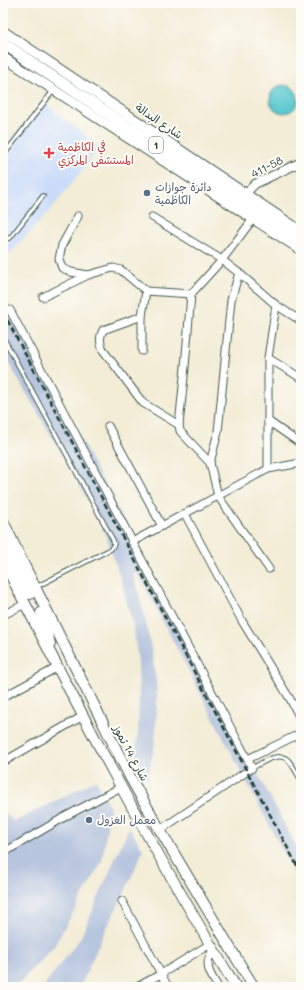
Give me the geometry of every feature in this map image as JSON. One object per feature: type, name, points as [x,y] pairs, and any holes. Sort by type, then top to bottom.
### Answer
[{"type":"highway","name":"1","points":[[3,43],[259,218],[301,241]]},
{"type":"main road","name":"شارع البدالة","points":[[3,31],[301,231]]},
{"type":"main road","points":[[3,57],[259,218],[301,250]]},
{"type":"main road","name":"شارع 14 تموز","points":[[3,521],[118,755],[160,830],[254,987]]},
{"type":"main road","points":[[3,542],[43,618],[48,635],[50,652]]},
{"type":"main road","points":[[3,560],[121,787],[211,947],[236,987]]},
{"type":"street","name":"411-58","points":[[246,194],[255,184],[301,162]]},
{"type":"street","points":[[78,216],[62,245],[59,259],[62,268],[71,272],[88,275]]},
{"type":"street","points":[[152,217],[222,260],[276,304],[301,321]]},
{"type":"street","points":[[210,463],[180,431],[179,425],[191,294],[259,218]]},
{"type":"street","points":[[43,297],[88,275],[113,268],[120,270],[146,291],[191,294]]},
{"type":"street","points":[[239,273],[231,300],[218,432],[210,463],[218,496],[269,568]]},
{"type":"street","points":[[142,351],[142,316],[146,291]]},
{"type":"street","points":[[268,469],[268,358],[276,304]]},
{"type":"street","points":[[10,310],[252,768],[160,830]]},
{"type":"street","points":[[142,316],[103,330],[100,336],[103,350],[143,403],[179,425]]},
{"type":"street","points":[[268,358],[301,378]]},
{"type":"street","points":[[268,421],[301,444]]},
{"type":"street","points":[[108,426],[162,526]]},
{"type":"street","points":[[132,542],[268,469],[301,463]]},
{"type":"street","points":[[184,514],[242,621],[290,699],[301,720]]},
{"type":"street","points":[[3,615],[25,604]]},
{"type":"street","points":[[3,697],[58,667]]},
{"type":"street","points":[[3,762],[83,716]]},
{"type":"street","points":[[248,759],[301,733]]},
{"type":"street","points":[[3,853],[68,815],[121,787]]},
{"type":"street","points":[[122,901],[168,987]]},
{"type":"street","points":[[137,987],[211,947]]},
{"type":"street","points":[[211,947],[208,964],[210,975],[218,987]]},
{"type":"lane","points":[[3,156],[54,90]]},
{"type":"lane","points":[[3,239],[10,238],[43,196]]},
{"type":"lane","points":[[3,337],[114,544],[112,549],[35,588]]},
{"type":"lane","points":[[252,768],[279,756],[284,757],[289,760],[301,780]]},
{"type":"shaded area","name":"في الكاظمية المستشفى المركزي","points":[[44,103],[100,147],[57,202],[4,260],[3,148]]},
{"type":"shaded area","points":[[3,293],[301,855],[301,886],[137,572],[133,574],[144,613],[156,680],[157,702],[155,743],[147,781],[135,758],[138,732],[138,664],[134,629],[121,580],[104,530],[3,351]]},
{"type":"shaded area","points":[[96,780],[110,808],[102,862],[54,946],[15,987],[3,987],[3,809],[14,822]]},
{"type":"shaded area","points":[[129,827],[143,850],[80,987],[43,987],[81,937]]},
{"type":"water","points":[[284,85],[294,89],[298,99],[294,109],[284,113],[274,109],[270,99],[274,89]]},
{"type":"railway","points":[[3,312],[301,873]]},
{"type":"place","name":"في الكاظمية المستشفى المركزي","points":[[49,153]]},
{"type":"place","name":"دائرة جوازات الكاظمية","points":[[147,193]]},
{"type":"place","name":"معمل الغزول","points":[[89,820]]}]
